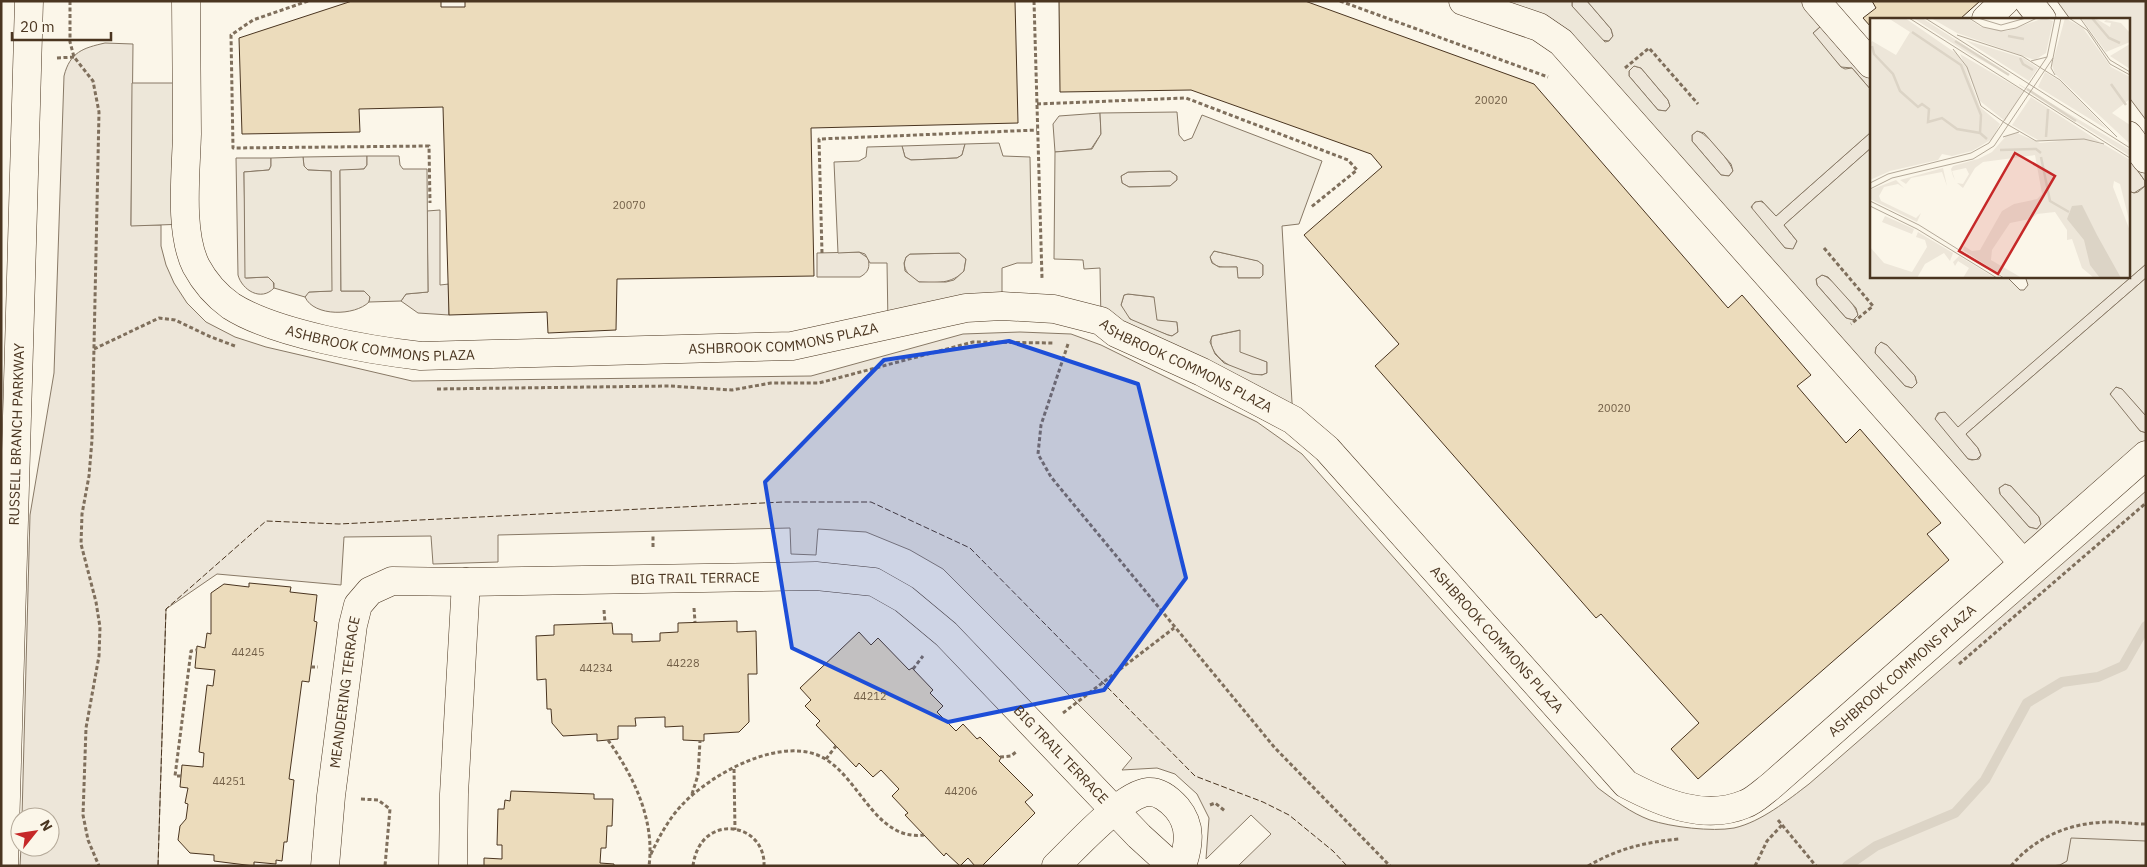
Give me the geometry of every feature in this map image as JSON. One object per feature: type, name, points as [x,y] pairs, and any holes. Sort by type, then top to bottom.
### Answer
[{"type":"street","name":"RUSSELL BRANCH PARKWAY","points":[[4,866],[29,1]]},
{"type":"street","name":"ASHBROOK COMMONS PLAZA","points":[[186,1],[186,224],[196,266],[212,289],[231,306],[256,319],[288,330],[382,351],[422,356],[792,346],[966,308],[1002,306],[1054,308],[1102,321],[1116,332],[1202,372],[1293,420],[1327,449],[1626,784],[1660,802],[1690,810],[1722,809],[1746,804],[1771,786],[2146,456]]},
{"type":"street","points":[[1463,1],[1539,27],[1561,42],[1830,343],[2023,563]]},
{"type":"street","points":[[1816,1],[1870,63]]},
{"type":"street","points":[[1987,18],[2005,1]]},
{"type":"street","points":[[2028,1],[2041,18]]},
{"type":"street","points":[[2130,138],[2146,158]]},
{"type":"street","name":"BIG TRAIL TERRACE","points":[[466,582],[816,576],[874,582],[904,599],[946,634],[1040,730],[1139,836],[1172,866]]},
{"type":"street","name":"MEANDERING TERRACE","points":[[325,866],[331,796],[353,625],[358,605],[370,591],[392,581],[466,582]]},
{"type":"street","points":[[453,866],[454,794],[466,582]]},
{"type":"street","points":[[1115,810],[1133,796],[1148,792],[1164,796],[1178,809],[1188,827],[1187,850],[1182,866]]},
{"type":"street","name":"BIG TRAIL TERRACE","points":[[1056,866],[1115,810]]},
{"type":"path","points":[[70,1],[70,42],[74,57],[93,81],[99,112],[92,440],[89,476],[82,514],[81,544],[96,602],[100,627],[99,656],[86,728],[83,815],[88,840],[98,866]]},
{"type":"path","points":[[308,1],[253,20],[231,35],[233,148],[430,146],[430,203]]},
{"type":"path","points":[[1034,1],[1042,283],[1069,343],[1041,425],[1038,454],[1051,477],[1275,748],[1390,866]]},
{"type":"path","points":[[1340,1],[1553,78]]},
{"type":"path","points":[[1602,86],[1649,48],[1698,104]]},
{"type":"path","points":[[1037,104],[1186,98],[1348,160],[1357,170],[1310,208]]},
{"type":"path","points":[[822,253],[819,138],[1038,130]]},
{"type":"path","points":[[1824,248],[1873,306],[1830,343]]},
{"type":"path","points":[[94,349],[159,318],[176,320],[211,337],[238,346]]},
{"type":"path","points":[[432,388],[670,386],[732,390],[771,383],[819,383],[973,342],[1069,343]]},
{"type":"path","points":[[1000,757],[1011,756],[1040,730],[1174,628]]},
{"type":"path","points":[[181,776],[175,776],[181,715],[191,651],[197,650]]},
{"type":"path","points":[[608,740],[633,780],[651,833],[649,866]]},
{"type":"path","points":[[692,795],[698,775],[700,741]]},
{"type":"path","points":[[826,759],[836,746]]},
{"type":"path","points":[[651,854],[664,829],[692,795],[734,768],[776,752],[805,751],[826,759],[842,771],[882,821],[896,833],[912,837],[924,835]]},
{"type":"path","points":[[734,768],[735,830]]},
{"type":"path","points":[[2011,866],[2027,849],[2062,829],[2111,822],[2146,824]]},
{"type":"path","points":[[1755,866],[1767,841],[1782,825],[1816,866]]},
{"type":"path","points":[[694,866],[695,852],[700,842],[709,834],[726,828],[751,836],[759,844],[764,866]]},
{"type":"highlighted area","points":[[1009,341],[1138,384],[1186,578],[1104,690],[948,722],[792,648],[765,482],[884,360]]},
{"type":"shaded area","points":[[1463,1],[1572,1],[1572,6],[1605,42],[1609,41],[1613,36],[1611,29],[1587,1],[1816,1],[1870,63],[1870,78],[1827,28],[1821,26],[1813,33],[1841,67],[1845,69],[1852,68],[1870,89],[1870,133],[1776,216],[1762,201],[1755,202],[1751,207],[1785,248],[1793,249],[1797,241],[1784,225],[1870,149],[1870,278],[2008,278],[2020,290],[2024,290],[2028,285],[2026,278],[2130,278],[1958,427],[1945,412],[1938,413],[1935,419],[1968,459],[1979,459],[1981,455],[1978,448],[1966,434],[2146,278],[2146,416],[2122,389],[2116,387],[2110,394],[2140,431],[2146,433],[2146,455],[2023,563],[1576,57]],"holes":[[[1634,66],[1641,68],[1668,100],[1670,106],[1666,111],[1658,110],[1629,76],[1629,71]],[[1697,131],[1704,133],[1731,164],[1733,171],[1729,176],[1721,175],[1692,141],[1692,135]],[[1822,275],[1828,277],[1856,308],[1858,315],[1853,320],[1846,318],[1817,285],[1816,279]],[[1881,342],[1887,345],[1915,376],[1917,383],[1912,388],[1905,386],[1875,353],[1876,347]],[[2005,484],[2011,486],[2039,517],[2041,524],[2037,529],[2029,527],[2000,494],[1999,488]]]},
{"type":"shaded area","points":[[1572,1],[1587,1],[1611,29],[1613,36],[1609,41],[1601,40],[1572,6]]},
{"type":"shaded area","points":[[2057,1],[2146,1],[2146,120],[2130,99],[2130,18],[2069,18]]},
{"type":"shaded area","points":[[1821,26],[1827,28],[1870,78],[1870,89],[1852,68],[1841,67],[1814,37],[1813,33]]},
{"type":"shaded area","points":[[105,43],[133,44],[131,225],[161,225],[161,246],[166,265],[174,283],[187,303],[206,322],[235,337],[266,347],[412,381],[811,376],[963,334],[1020,332],[1071,334],[1101,345],[1257,422],[1302,454],[1598,788],[1636,814],[1669,825],[1703,829],[1734,828],[1764,816],[1783,803],[1809,784],[2146,491],[2146,866],[1238,866],[1271,834],[1251,815],[1206,859],[1209,818],[1197,794],[1175,774],[1157,768],[1122,770],[1132,758],[943,569],[910,550],[866,532],[818,529],[816,555],[791,554],[790,528],[498,535],[498,562],[433,564],[431,536],[344,537],[341,585],[217,574],[166,609],[158,866],[20,866],[20,857],[60,857],[60,807],[22,807],[30,515],[54,373],[64,76],[74,56],[78,52]]},
{"type":"shaded area","points":[[1634,66],[1641,68],[1668,100],[1670,106],[1666,111],[1658,110],[1629,76],[1629,71]]},
{"type":"shaded area","points":[[132,83],[187,83],[186,224],[131,226]]},
{"type":"shaded area","points":[[1177,112],[1179,135],[1184,141],[1192,138],[1202,115],[1322,161],[1299,224],[1282,226],[1293,420],[1101,321],[1100,268],[1084,269],[1083,260],[1054,259],[1055,152],[1092,149],[1101,134],[1100,113]],"holes":[[[1170,171],[1177,176],[1177,180],[1170,186],[1129,187],[1122,183],[1121,176],[1128,172]],[[1214,251],[1258,261],[1263,265],[1263,275],[1260,278],[1238,278],[1237,267],[1219,267],[1212,263],[1210,257]],[[1124,295],[1154,297],[1157,320],[1177,322],[1178,332],[1172,336],[1168,335],[1130,319],[1121,305]],[[1240,330],[1240,352],[1267,362],[1267,373],[1262,375],[1252,374],[1224,363],[1215,354],[1210,342],[1212,336]]]},
{"type":"shaded area","points":[[1100,113],[1101,134],[1091,149],[1055,152],[1053,124],[1059,116]]},
{"type":"shaded area","points":[[1697,131],[1706,136],[1728,161],[1733,171],[1729,176],[1721,175],[1692,141],[1692,135]]},
{"type":"shaded area","points":[[1870,133],[1870,149],[1784,225],[1797,241],[1793,250],[1785,248],[1752,211],[1752,205],[1758,200],[1764,203],[1776,216]]},
{"type":"shaded area","points":[[999,143],[1003,156],[1030,157],[1032,263],[1017,263],[1002,268],[1002,306],[888,324],[887,263],[870,263],[865,254],[859,252],[838,253],[834,162],[859,161],[866,157],[867,147],[902,146],[905,157],[911,160],[957,158],[962,155],[965,144]],"holes":[[[959,253],[966,259],[964,271],[954,280],[946,282],[919,282],[905,271],[904,263],[906,257],[910,254]]]},
{"type":"shaded area","points":[[965,144],[962,155],[957,158],[911,160],[905,157],[902,146]]},
{"type":"shaded area","points":[[367,156],[367,165],[364,169],[340,171],[341,291],[364,291],[370,297],[369,302],[363,307],[345,312],[326,311],[310,304],[305,297],[308,292],[331,291],[331,171],[308,170],[304,167],[303,157]]},
{"type":"shaded area","points":[[367,156],[399,156],[400,165],[403,169],[427,169],[428,292],[406,294],[401,301],[369,302],[370,297],[364,291],[341,291],[340,170],[364,169],[367,165]]},
{"type":"shaded area","points":[[303,157],[304,166],[308,170],[331,171],[332,291],[309,292],[305,297],[274,288],[274,283],[268,277],[245,278],[244,172],[269,170],[271,158]]},
{"type":"shaded area","points":[[2130,157],[2146,159],[2146,264],[2130,278],[2130,192],[2138,192],[2145,186],[2145,181]]},
{"type":"shaded area","points":[[236,158],[271,158],[269,170],[244,172],[246,278],[268,277],[273,280],[274,288],[263,294],[258,294],[248,289],[243,285],[238,275]]},
{"type":"shaded area","points":[[2130,160],[2145,181],[2145,186],[2134,193],[2130,192]]},
{"type":"shaded area","points":[[1170,171],[1177,176],[1177,180],[1170,186],[1129,187],[1122,183],[1121,176],[1128,172]]},
{"type":"shaded area","points":[[440,210],[440,285],[449,284],[449,315],[418,313],[401,301],[406,294],[428,292],[427,211]]},
{"type":"shaded area","points":[[1214,251],[1259,261],[1263,265],[1263,275],[1260,278],[1237,278],[1237,267],[1220,267],[1214,264],[1210,257]]},
{"type":"shaded area","points":[[859,252],[868,258],[869,264],[867,271],[860,277],[817,277],[817,253]]},
{"type":"shaded area","points":[[959,253],[966,259],[964,271],[949,280],[919,282],[909,275],[905,269],[906,257],[910,254]]},
{"type":"shaded area","points":[[2146,264],[2146,278],[1966,434],[1978,448],[1981,455],[1976,460],[1968,459],[1936,422],[1935,418],[1941,411],[1948,413],[1958,426]]},
{"type":"shaded area","points":[[1822,275],[1832,281],[1853,305],[1858,315],[1853,320],[1846,318],[1817,285],[1816,279]]},
{"type":"shaded area","points":[[1124,295],[1154,297],[1177,322],[1178,332],[1172,336],[1168,335],[1136,323],[1125,315],[1121,305]]},
{"type":"shaded area","points":[[1241,330],[1241,351],[1267,362],[1267,373],[1260,375],[1241,371],[1221,360],[1215,352],[1211,344],[1212,336]]},
{"type":"shaded area","points":[[1881,342],[1887,345],[1915,376],[1917,383],[1912,388],[1905,386],[1875,353],[1876,347]]},
{"type":"shaded area","points":[[2116,387],[2123,389],[2146,416],[2146,433],[2140,431],[2110,398],[2111,392]]},
{"type":"shaded area","points":[[2005,484],[2011,486],[2039,517],[2041,524],[2037,529],[2029,527],[2000,494],[1999,488]]},
{"type":"shaded area","points":[[2071,838],[2146,841],[2146,866],[2051,866],[2060,865],[2067,861]]},
{"type":"building","points":[[352,1],[441,1],[441,7],[465,7],[465,1],[1015,1],[1018,123],[811,128],[814,276],[617,279],[616,330],[548,333],[547,312],[449,315],[443,107],[359,109],[360,132],[242,134],[239,38]]},
{"type":"building","points":[[1059,1],[1305,1],[1534,84],[1728,308],[1742,295],[1811,375],[1797,386],[1846,443],[1860,429],[1941,523],[1927,534],[1949,560],[1698,779],[1671,749],[1699,723],[1601,614],[1596,618],[1375,366],[1399,344],[1304,235],[1382,167],[1371,154],[1191,90],[1060,92]]},
{"type":"building","points":[[1872,1],[1980,1],[1961,18],[1870,18],[1870,26],[1863,18],[1876,8]]},
{"type":"building","points":[[249,583],[291,587],[290,592],[317,595],[314,621],[317,622],[309,682],[302,681],[289,779],[294,780],[287,842],[284,842],[282,861],[276,860],[276,864],[254,862],[254,866],[214,861],[214,855],[190,853],[178,840],[180,826],[186,819],[188,804],[185,803],[188,788],[180,787],[182,765],[203,767],[204,753],[199,752],[207,685],[213,686],[215,670],[195,668],[197,646],[205,648],[207,633],[211,634],[211,593],[224,584],[249,587]]},
{"type":"building","points":[[737,621],[737,632],[756,631],[757,674],[748,674],[749,722],[739,732],[704,734],[704,741],[683,740],[683,726],[665,727],[665,717],[635,718],[636,726],[618,726],[618,739],[597,741],[597,734],[563,736],[552,723],[551,709],[547,709],[546,679],[537,680],[536,636],[554,635],[554,625],[612,623],[613,634],[632,634],[632,642],[660,641],[660,633],[678,632],[678,623]]},
{"type":"building","points":[[859,632],[871,645],[878,638],[909,670],[912,668],[933,690],[930,693],[943,706],[937,712],[956,731],[963,724],[977,739],[980,737],[1001,758],[999,761],[1033,795],[1025,802],[1035,813],[982,866],[975,866],[968,858],[960,866],[946,853],[944,856],[905,815],[908,813],[892,796],[899,789],[881,770],[873,777],[859,763],[856,767],[816,725],[820,721],[805,706],[811,700],[800,688]]},
{"type":"building","points":[[511,791],[594,794],[594,799],[613,799],[612,826],[607,826],[606,848],[601,848],[600,863],[614,864],[614,866],[484,866],[484,858],[502,859],[502,845],[497,845],[498,809],[504,809],[505,800],[510,801]]},
{"type":"waterway","points":[[1847,866],[1876,846],[1955,813],[1985,780],[2027,703],[2062,682],[2098,677],[2123,666],[2146,626]]},
{"type":"fence","points":[[158,866],[166,609],[266,521],[339,524],[783,502],[871,502],[970,548],[1195,776],[1263,802],[1289,815],[1333,851],[1347,866]]}]
